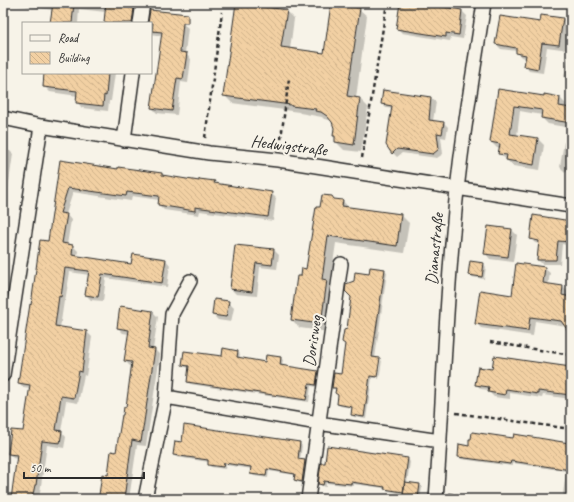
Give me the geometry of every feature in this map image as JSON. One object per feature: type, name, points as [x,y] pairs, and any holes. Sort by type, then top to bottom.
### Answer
[{"type":"street","points":[[140,22],[143,3]]},
{"type":"street","name":"Dianastraße","points":[[437,495],[446,314],[457,189],[484,3]]},
{"type":"street","points":[[124,140],[133,74]]},
{"type":"street","name":"Hedwigstraße","points":[[3,118],[124,140],[203,152],[278,160],[571,206]]},
{"type":"street","points":[[3,375],[41,126]]},
{"type":"street","name":"Dorisweg","points":[[308,499],[341,264]]},
{"type":"street","points":[[145,499],[166,397],[172,314],[190,281]]},
{"type":"street","points":[[166,397],[318,423],[440,441]]},
{"type":"path","points":[[359,172],[387,3]]},
{"type":"path","points":[[203,152],[222,12]]},
{"type":"path","points":[[278,160],[289,78]]},
{"type":"path","points":[[490,342],[571,355]]},
{"type":"path","points":[[441,411],[571,429]]},
{"type":"path","points":[[437,495],[483,499]]},
{"type":"building","points":[[53,3],[74,3],[72,22],[50,22]]},
{"type":"building","points":[[106,3],[124,3],[124,5],[134,8],[132,22],[104,22]]},
{"type":"building","points":[[236,3],[287,10],[281,47],[324,53],[331,4],[360,8],[347,96],[360,98],[354,145],[335,142],[332,122],[321,112],[315,111],[316,109],[223,96]]},
{"type":"building","points":[[400,3],[419,3],[462,10],[459,35],[446,33],[446,37],[396,29]]},
{"type":"building","points":[[150,10],[188,14],[188,23],[183,23],[180,52],[187,53],[183,79],[177,78],[172,111],[151,108],[162,32],[152,31],[153,23],[148,22]]},
{"type":"building","points":[[541,15],[563,18],[559,45],[542,43],[538,69],[524,66],[526,55],[516,53],[516,48],[495,44],[500,16],[540,22]]},
{"type":"building","points":[[44,74],[108,74],[106,96],[104,95],[103,106],[76,103],[77,91],[43,87]]},
{"type":"building","points":[[498,89],[560,97],[559,106],[571,108],[571,123],[541,118],[542,110],[514,106],[510,134],[538,138],[534,165],[506,160],[507,155],[498,154],[500,144],[490,142]]},
{"type":"building","points":[[383,90],[431,97],[429,120],[444,122],[442,134],[437,133],[439,149],[433,154],[397,149],[392,154],[386,145],[392,106],[381,104]]},
{"type":"building","points":[[60,160],[118,169],[118,167],[162,173],[162,175],[199,181],[199,179],[215,181],[214,183],[272,192],[268,217],[195,207],[195,211],[158,205],[159,196],[127,192],[126,196],[68,188],[60,213],[67,214],[62,243],[73,245],[72,255],[131,264],[133,254],[166,259],[162,283],[102,274],[98,297],[85,295],[89,271],[65,268],[55,326],[87,331],[82,372],[79,371],[74,398],[61,396],[56,430],[62,431],[60,443],[42,441],[36,485],[32,499],[11,499],[17,455],[8,454],[11,430],[23,431],[30,385],[18,383],[40,240],[48,241]]},
{"type":"building","points":[[322,195],[332,196],[334,199],[343,200],[342,206],[401,214],[397,246],[328,236],[322,279],[327,280],[321,324],[291,320],[297,276],[301,276],[302,268],[306,269],[316,207],[320,207]]},
{"type":"building","points":[[533,215],[571,221],[571,242],[558,241],[556,260],[537,260],[539,241],[530,239]]},
{"type":"building","points":[[488,226],[512,229],[508,257],[484,254]]},
{"type":"building","points":[[235,245],[274,249],[272,265],[256,263],[252,292],[230,289]]},
{"type":"building","points":[[470,261],[484,263],[482,277],[468,275]]},
{"type":"building","points":[[516,263],[545,267],[543,283],[563,286],[562,295],[571,297],[571,335],[561,321],[530,317],[528,331],[475,324],[480,290],[512,295]]},
{"type":"building","points":[[370,267],[385,269],[372,357],[380,358],[377,377],[370,376],[364,417],[351,415],[352,407],[337,404],[338,395],[335,393],[336,388],[332,388],[334,373],[341,374],[345,344],[342,342],[344,330],[347,329],[351,297],[345,291],[346,284],[354,281],[355,272],[369,274]]},
{"type":"building","points":[[214,299],[229,301],[226,317],[212,315]]},
{"type":"building","points":[[120,306],[153,311],[148,348],[155,349],[141,442],[132,440],[124,499],[110,499],[110,497],[99,495],[102,474],[108,475],[111,451],[116,452],[122,415],[124,407],[126,407],[132,362],[124,361],[129,330],[117,328]]},
{"type":"building","points":[[223,348],[238,351],[237,357],[265,362],[266,355],[281,357],[280,365],[318,371],[316,385],[309,384],[306,400],[187,382],[189,366],[182,365],[184,351],[222,356]]},
{"type":"building","points":[[494,356],[571,367],[571,395],[538,391],[538,394],[506,389],[505,395],[488,392],[489,387],[475,385],[478,367],[492,369]]},
{"type":"building","points":[[184,425],[300,442],[298,459],[305,460],[302,482],[294,480],[295,474],[267,469],[266,476],[250,474],[251,467],[224,463],[223,467],[208,465],[208,460],[173,455],[175,441],[182,442]]},
{"type":"building","points":[[472,432],[513,438],[514,434],[569,443],[568,455],[571,455],[571,470],[511,461],[510,464],[458,457],[459,444],[469,446],[469,439],[471,439]]},
{"type":"building","points":[[327,446],[408,458],[403,492],[384,489],[385,487],[351,482],[351,484],[324,481],[323,485],[318,484],[321,463],[325,463]]},
{"type":"building","points":[[405,482],[420,484],[418,498],[403,496]]}]
